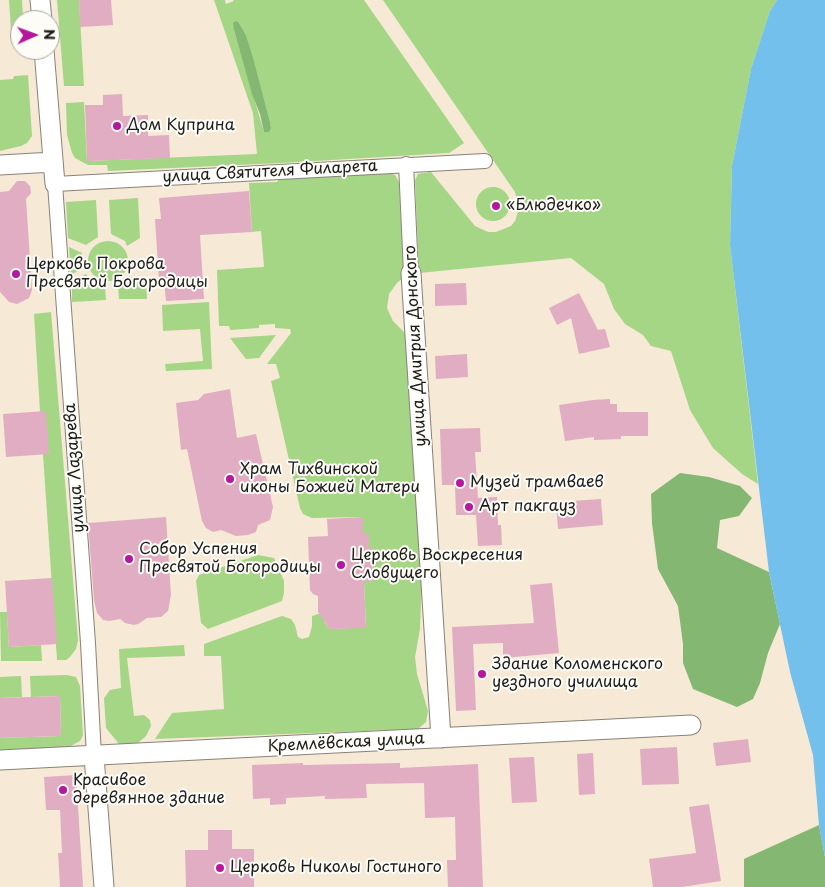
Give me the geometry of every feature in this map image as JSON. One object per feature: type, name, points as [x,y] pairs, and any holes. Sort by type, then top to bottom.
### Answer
[{"type":"street","name":"улица Лазарева","points":[[45,60],[104,887]]},
{"type":"street","name":"улица Святителя Филарета","points":[[55,184],[485,161]]},
{"type":"street","points":[[0,165],[53,162]]},
{"type":"street","name":"улица Дмитрия Донского","points":[[406,164],[411,273],[441,738]]},
{"type":"street","name":"Кремлёвская улица","points":[[0,760],[691,725]]},
{"type":"green space","points":[[9,0],[22,0],[22,10],[10,10],[10,16]]},
{"type":"green space","points":[[57,0],[79,0],[84,86],[64,86],[60,10],[58,10]]},
{"type":"green space","points":[[214,0],[225,0],[226,4],[233,0],[364,0],[464,143],[449,153],[108,171],[107,165],[88,165],[75,158],[67,135],[66,103],[84,102],[87,161],[257,154],[253,113]],"holes":[[[239,23],[246,35],[270,122],[271,128],[264,132],[234,30]]]},
{"type":"green space","points":[[383,0],[777,0],[770,11],[751,69],[732,166],[730,245],[758,484],[742,474],[713,448],[690,410],[671,351],[651,346],[643,335],[625,324],[614,309],[604,284],[571,258],[419,273],[415,180],[418,174],[431,172],[475,226],[488,232],[496,232],[511,226],[518,212],[518,204],[515,192]]},
{"type":"green space","points":[[236,21],[246,35],[253,58],[270,122],[271,128],[269,132],[264,132],[260,114],[252,94],[234,30],[233,23]]},
{"type":"green space","points":[[28,75],[32,136],[27,143],[21,146],[0,151],[0,80]]},
{"type":"green space","points":[[390,173],[395,175],[399,182],[404,277],[389,294],[387,308],[393,321],[408,336],[422,572],[420,629],[415,657],[417,674],[428,711],[426,722],[418,729],[155,739],[172,713],[224,709],[221,656],[204,656],[204,644],[282,616],[291,619],[295,625],[298,637],[302,639],[309,637],[312,616],[318,614],[324,614],[325,623],[332,629],[366,627],[364,582],[373,581],[372,548],[369,548],[369,534],[363,534],[363,517],[312,518],[303,514],[300,508],[271,381],[280,378],[276,364],[267,364],[291,333],[290,329],[275,328],[275,324],[259,325],[259,328],[230,330],[229,326],[219,326],[217,270],[264,267],[261,231],[252,232],[249,183],[277,182],[279,179]]},
{"type":"green space","points":[[493,187],[500,188],[505,192],[509,197],[509,211],[505,216],[500,220],[493,221],[486,220],[481,216],[477,211],[476,204],[477,197],[481,192],[486,188]]},
{"type":"green space","points":[[138,198],[140,238],[127,246],[125,241],[111,234],[109,200]]},
{"type":"green space","points":[[96,200],[98,237],[86,245],[68,238],[66,202]]},
{"type":"green space","points":[[108,241],[122,247],[128,261],[122,275],[108,281],[94,275],[88,261],[94,247]]},
{"type":"green space","points":[[69,247],[82,253],[83,268],[71,275]]},
{"type":"green space","points":[[86,274],[92,282],[105,287],[106,300],[72,302],[72,282]]},
{"type":"green space","points":[[128,276],[146,283],[147,299],[119,299],[118,285]]},
{"type":"green space","points":[[209,302],[212,369],[166,371],[165,364],[203,361],[200,329],[163,331],[162,305]]},
{"type":"green space","points":[[51,312],[78,640],[76,649],[66,660],[57,660],[43,454],[49,454],[40,411],[34,314]]},
{"type":"green space","points":[[276,335],[259,358],[246,359],[230,338]]},
{"type":"green space","points":[[680,473],[709,477],[740,486],[752,498],[739,516],[720,520],[717,548],[769,572],[780,624],[753,699],[737,707],[693,689],[683,663],[683,644],[678,606],[658,569],[652,523],[651,494]]},
{"type":"green space","points":[[258,555],[274,558],[284,581],[282,601],[208,629],[201,623],[196,581],[199,575]]},
{"type":"green space","points":[[0,612],[7,612],[9,647],[41,645],[42,661],[1,661]]},
{"type":"green space","points":[[184,645],[185,656],[127,658],[134,716],[144,715],[150,720],[151,726],[146,736],[138,743],[119,744],[106,728],[104,698],[110,690],[121,688],[119,649]]},
{"type":"green space","points":[[67,675],[76,677],[80,686],[83,735],[80,741],[69,747],[0,750],[0,738],[61,736],[60,696],[31,697],[30,676]]},
{"type":"green space","points":[[21,676],[22,697],[0,698],[0,677]]},
{"type":"green space","points":[[819,825],[825,857],[825,887],[744,887],[744,859]]},
{"type":"water","points":[[777,0],[825,0],[825,857],[819,825],[813,755],[790,672],[769,572],[730,245],[732,166],[751,69],[770,11]]},
{"type":"building","points":[[79,0],[111,0],[113,25],[80,27]]},
{"type":"building","name":"Дом Куприна","points":[[122,94],[123,116],[148,115],[148,136],[169,135],[170,158],[87,161],[85,105],[103,105],[103,95]]},
{"type":"building","points":[[17,181],[25,181],[30,186],[31,193],[26,199],[32,290],[29,298],[17,304],[9,302],[0,292],[0,192],[9,191]]},
{"type":"building","points":[[249,191],[252,232],[200,235],[204,299],[166,301],[164,280],[159,280],[155,219],[161,219],[159,198]]},
{"type":"building","points":[[466,283],[467,305],[435,306],[435,284]]},
{"type":"building","points":[[579,293],[598,330],[605,329],[610,347],[579,354],[571,318],[557,325],[549,308]]},
{"type":"building","points":[[467,354],[468,377],[436,379],[435,356]]},
{"type":"building","name":"Храм Тихвинской иконы Божией Матери","points":[[230,389],[237,438],[256,434],[273,507],[270,520],[258,525],[256,532],[236,536],[221,530],[213,532],[206,528],[202,521],[187,449],[181,450],[176,403],[198,400],[204,394]]},
{"type":"building","points":[[610,399],[610,404],[617,404],[617,412],[648,412],[648,436],[621,436],[621,439],[594,440],[594,437],[565,441],[559,405]]},
{"type":"building","points":[[46,411],[49,454],[6,457],[3,414]]},
{"type":"building","points":[[480,428],[481,452],[475,452],[478,498],[497,497],[498,525],[501,525],[502,545],[478,546],[476,515],[456,515],[455,485],[442,485],[440,429]]},
{"type":"building","points":[[601,499],[603,525],[558,529],[556,502]]},
{"type":"building","name":"Собор Успения Пресвятой Богородицы","points":[[166,517],[171,595],[168,611],[161,617],[147,618],[134,625],[125,623],[120,619],[103,620],[97,613],[94,600],[88,523]]},
{"type":"building","name":"Церковь Воскресения Словущего","points":[[363,517],[363,534],[369,534],[369,548],[372,548],[373,582],[364,582],[366,628],[332,629],[328,627],[318,612],[318,596],[310,590],[308,537],[328,536],[327,519]]},
{"type":"building","points":[[52,578],[57,644],[9,647],[5,581]]},
{"type":"building","points":[[552,583],[559,653],[503,658],[503,643],[473,644],[476,710],[456,711],[452,627],[534,623],[530,585]]},
{"type":"building","points":[[60,696],[61,736],[0,738],[0,698]]},
{"type":"building","points":[[748,739],[751,762],[716,766],[713,743]]},
{"type":"building","points":[[677,747],[679,784],[642,785],[640,749]]},
{"type":"building","points":[[593,753],[595,794],[579,795],[577,754]]},
{"type":"building","points":[[534,757],[537,802],[512,803],[509,758]]},
{"type":"building","points":[[303,763],[303,765],[400,763],[400,768],[478,764],[483,887],[448,887],[447,860],[456,860],[455,817],[425,818],[424,783],[366,784],[367,798],[325,799],[325,796],[286,798],[286,804],[270,805],[270,798],[253,799],[252,765]]},
{"type":"building","points":[[76,775],[83,887],[60,887],[58,853],[62,853],[60,810],[46,810],[44,777]]},
{"type":"building","points":[[709,804],[721,881],[682,887],[653,887],[649,859],[696,853],[689,807]]},
{"type":"building","name":"Церковь Николы Гостиного","points":[[208,830],[232,830],[232,849],[254,849],[254,887],[186,887],[185,850],[208,850]]},
{"type":"place","name":"Дом Куприна","points":[[117,126]]},
{"type":"place","name":"«Блюдечко»","points":[[496,206]]},
{"type":"place","name":"Церковь Покрова Пресвятой Богородицы","points":[[16,274]]},
{"type":"place","name":"Храм Тихвинской иконы Божией Матери","points":[[230,479]]},
{"type":"place","name":"Музей трамваев","points":[[460,483]]},
{"type":"place","name":"Арт пакгауз","points":[[469,507]]},
{"type":"place","name":"Собор Успения Пресвятой Богородицы","points":[[129,559]]},
{"type":"place","name":"Церковь Воскресения Словущего","points":[[341,565]]},
{"type":"place","name":"Здание Коломенского уездного училища","points":[[482,674]]},
{"type":"place","name":"Красивое деревянное здание","points":[[63,790]]},
{"type":"place","name":"Церковь Николы Гостиного","points":[[220,868]]}]
